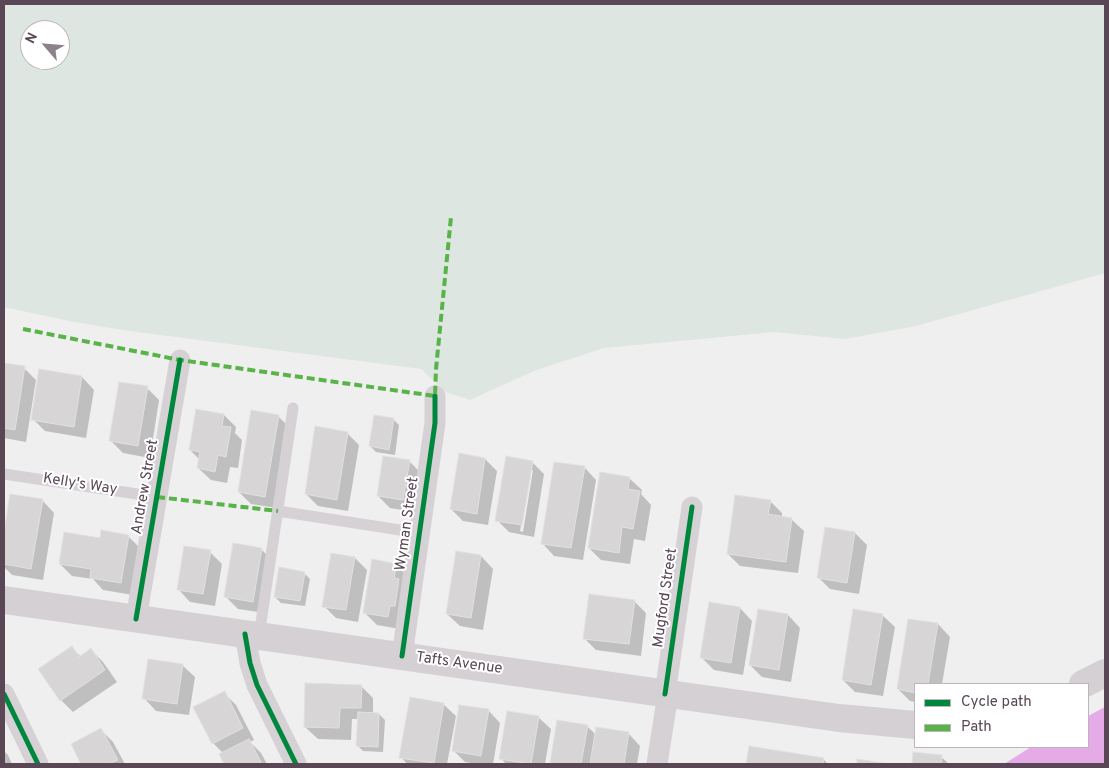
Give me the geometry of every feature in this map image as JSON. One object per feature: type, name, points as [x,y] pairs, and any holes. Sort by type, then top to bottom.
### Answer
[{"type":"main road","name":"Tafts Avenue","points":[[4,600],[839,718],[914,725]]},
{"type":"main road","points":[[1085,683],[1105,673]]},
{"type":"street","name":"Andrew Street","points":[[136,619],[180,360]]},
{"type":"street","name":"Wyman Street","points":[[402,656],[435,423],[435,396]]},
{"type":"street","name":"Mugford Street","points":[[657,764],[692,507]]},
{"type":"street","points":[[252,635],[250,662],[257,685],[296,764]]},
{"type":"street","points":[[4,694],[38,764]]},
{"type":"lane","points":[[252,635],[278,511],[293,408]]},
{"type":"lane","name":"Kelly's Way","points":[[4,474],[157,497]]},
{"type":"lane","points":[[278,511],[419,533]]},
{"type":"sand","points":[[4,4],[1105,4],[1105,273],[916,326],[845,339],[774,332],[604,348],[536,370],[470,400],[446,392],[421,369],[74,322],[4,307]]},
{"type":"shaded area","points":[[1105,707],[1105,764],[1004,764],[1029,748],[1089,748],[1089,715]]},
{"type":"building","points":[[4,363],[25,366],[15,430],[4,428]]},
{"type":"building","points":[[39,369],[82,376],[74,427],[31,420]]},
{"type":"building","points":[[119,382],[148,386],[138,446],[109,441]]},
{"type":"building","points":[[196,409],[224,414],[222,426],[231,427],[226,457],[218,455],[215,472],[197,468],[200,452],[189,450]]},
{"type":"building","points":[[251,410],[279,415],[265,497],[238,492]]},
{"type":"building","points":[[374,415],[394,418],[389,450],[369,446]]},
{"type":"building","points":[[315,426],[348,432],[337,500],[305,494]]},
{"type":"building","points":[[459,453],[485,458],[477,514],[450,509]]},
{"type":"building","points":[[383,456],[410,460],[403,500],[377,496]]},
{"type":"building","points":[[506,456],[533,461],[522,525],[495,521]]},
{"type":"building","points":[[554,462],[585,466],[571,548],[541,544]]},
{"type":"building","points":[[600,472],[630,477],[628,489],[640,491],[633,529],[622,527],[619,553],[588,548]]},
{"type":"building","points":[[10,494],[43,499],[31,569],[4,564],[4,533]]},
{"type":"building","points":[[735,495],[771,500],[768,514],[792,518],[786,562],[727,554]]},
{"type":"building","points":[[825,527],[855,532],[847,583],[817,578]]},
{"type":"building","points":[[101,530],[129,535],[121,583],[90,578],[91,569],[59,564],[64,532],[100,538]]},
{"type":"building","points":[[233,543],[262,548],[253,602],[224,597]]},
{"type":"building","points":[[184,546],[211,550],[203,594],[177,590]]},
{"type":"building","points":[[456,551],[481,555],[471,618],[446,614]]},
{"type":"building","points":[[331,553],[355,557],[346,610],[322,607]]},
{"type":"building","points":[[372,559],[397,564],[394,578],[399,579],[395,606],[390,606],[388,617],[363,613]]},
{"type":"building","points":[[279,567],[305,572],[300,601],[274,597]]},
{"type":"building","points":[[589,594],[635,600],[629,644],[583,639]]},
{"type":"building","points":[[709,602],[740,607],[731,663],[700,658]]},
{"type":"building","points":[[758,609],[788,614],[779,670],[749,665]]},
{"type":"building","points":[[853,609],[883,614],[871,685],[842,680]]},
{"type":"building","points":[[908,619],[938,623],[928,683],[914,683],[914,693],[897,689]]},
{"type":"building","points":[[72,646],[79,657],[91,648],[105,670],[60,701],[38,669]]},
{"type":"building","points":[[148,659],[183,664],[177,704],[142,699]]},
{"type":"building","points":[[305,683],[362,685],[361,708],[340,708],[339,728],[304,727]]},
{"type":"building","points":[[225,691],[243,728],[212,744],[193,707]]},
{"type":"building","points":[[410,697],[444,703],[434,763],[399,758]]},
{"type":"building","points":[[459,705],[489,709],[481,756],[452,751]]},
{"type":"building","points":[[507,711],[539,716],[531,764],[499,759]]},
{"type":"building","points":[[358,712],[379,713],[378,747],[356,746]]},
{"type":"building","points":[[557,720],[588,725],[581,764],[550,763]]},
{"type":"building","points":[[596,727],[629,732],[624,764],[590,764]]},
{"type":"building","points":[[101,728],[118,760],[108,764],[81,764],[71,744]]},
{"type":"building","points":[[249,739],[262,764],[224,764],[219,754]]},
{"type":"building","points":[[749,746],[824,758],[823,764],[746,764]]},
{"type":"building","points":[[913,752],[942,755],[941,764],[912,764]]},
{"type":"building","points":[[857,759],[889,764],[857,764]]},
{"type":"marked path","points":[[23,329],[180,360],[435,396],[451,217]]},
{"type":"marked path","points":[[157,497],[278,511]]},
{"type":"cycle path","points":[[136,619],[180,360]]},
{"type":"cycle path","points":[[402,656],[435,423],[435,396]]},
{"type":"cycle path","points":[[665,694],[692,507]]},
{"type":"cycle path","points":[[245,634],[250,663],[257,685],[296,764]]},
{"type":"cycle path","points":[[4,694],[38,764]]}]
